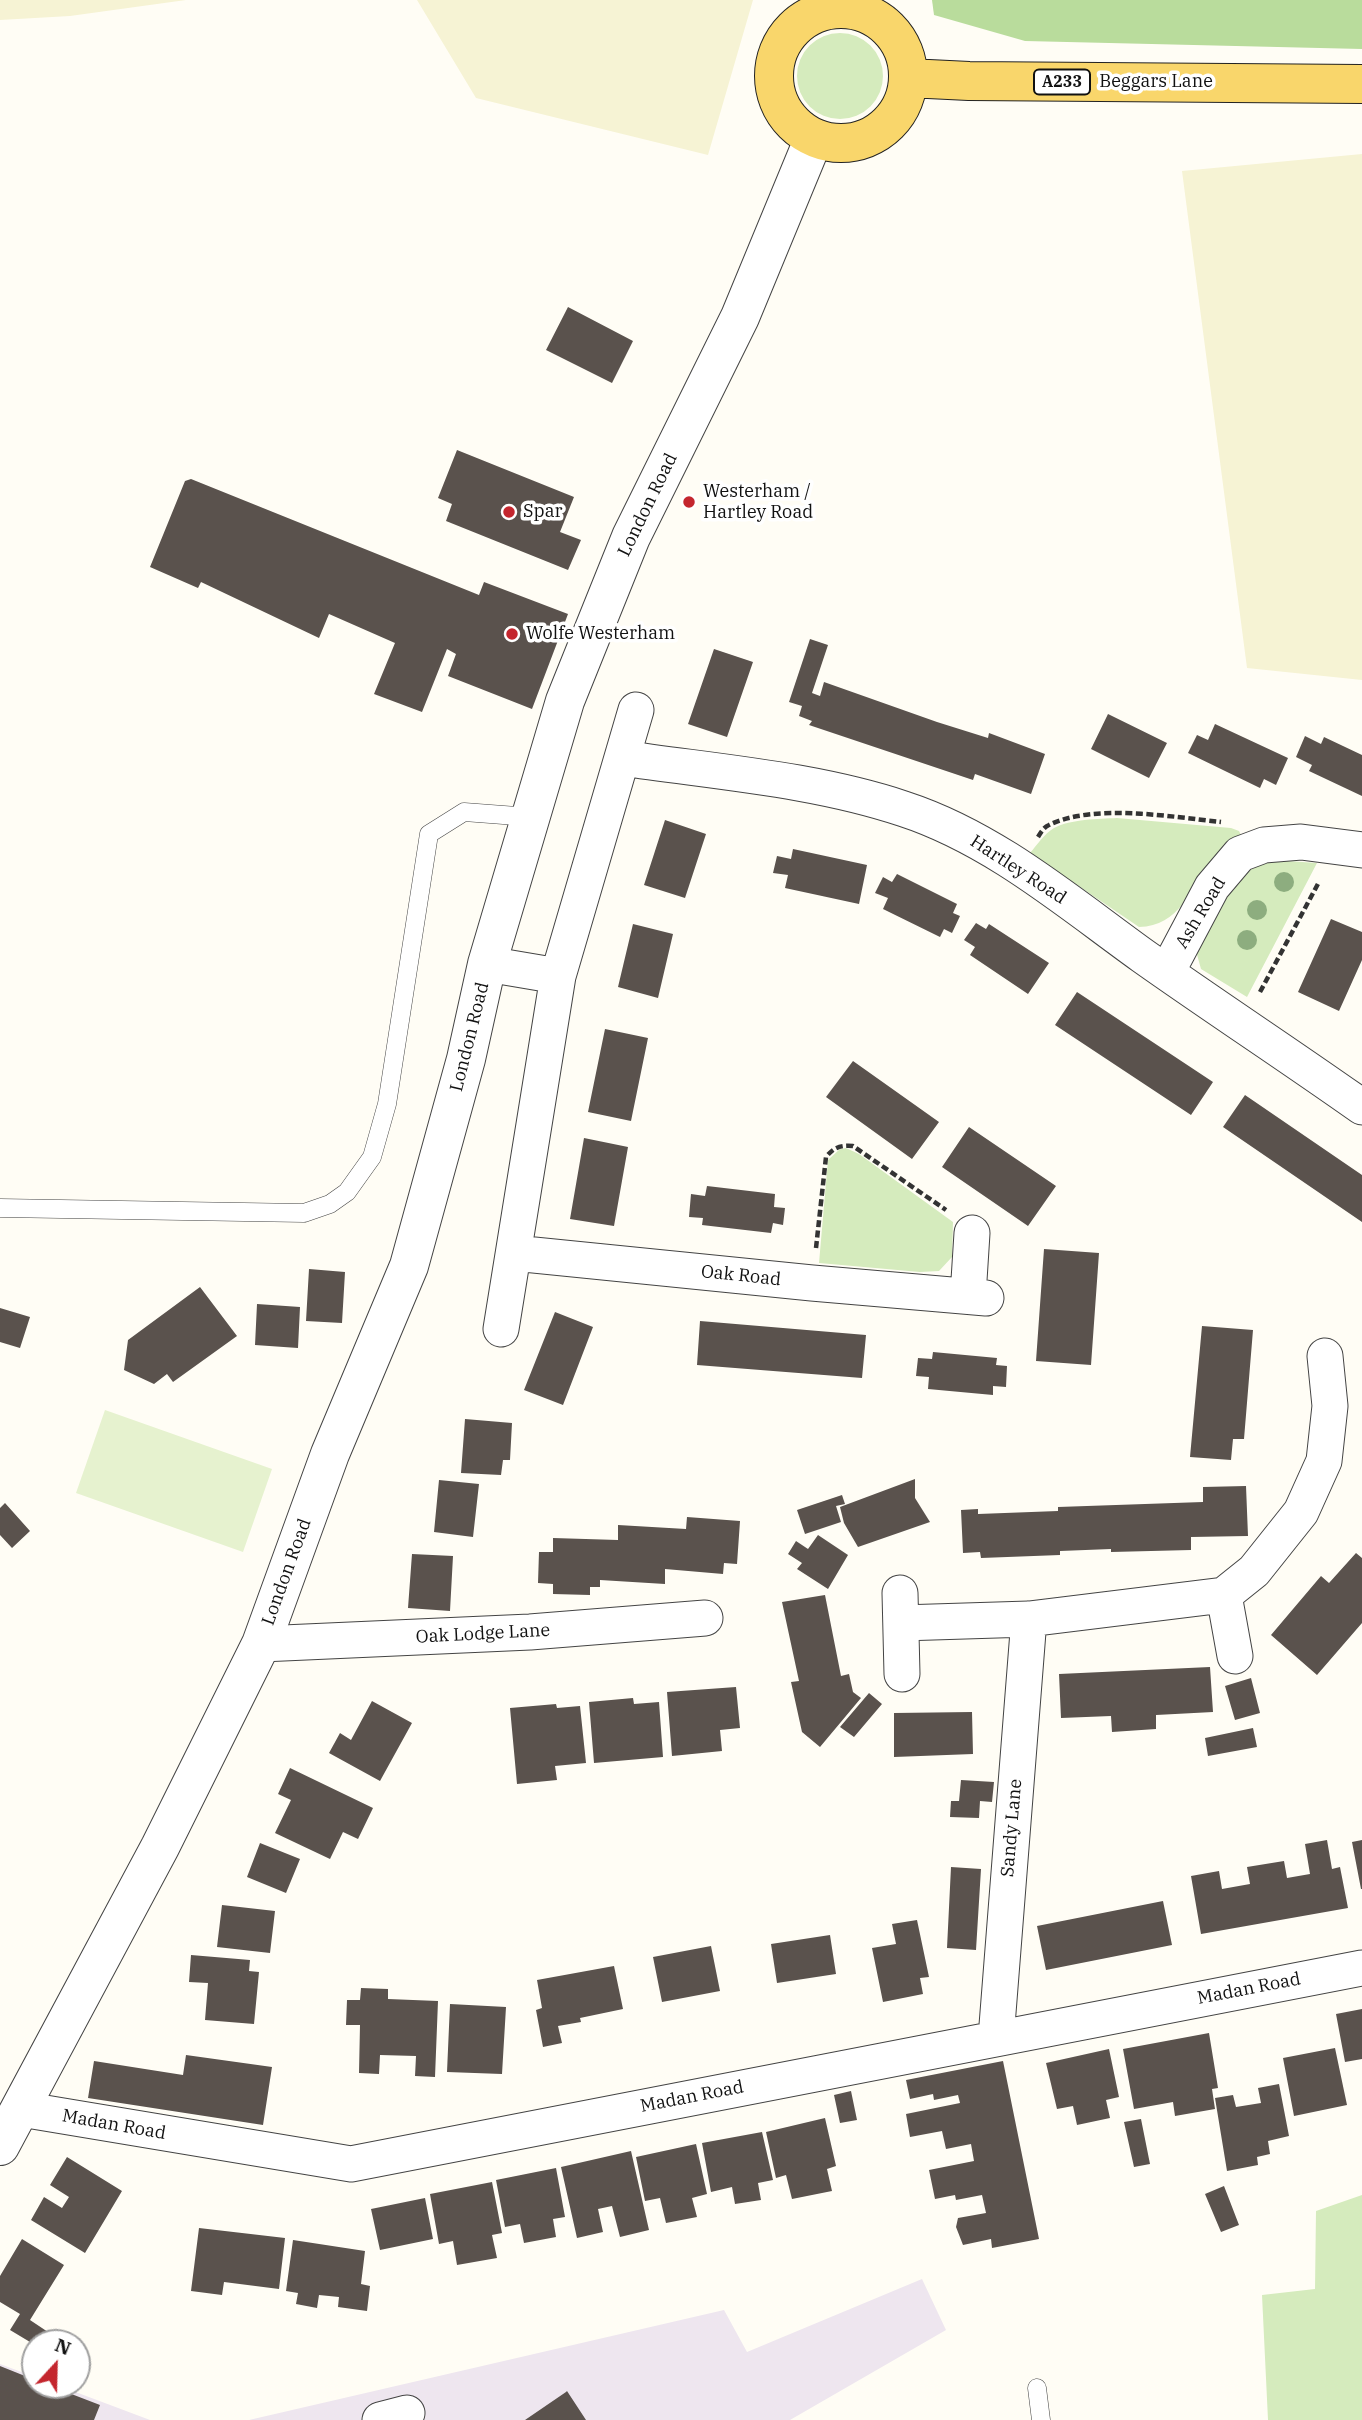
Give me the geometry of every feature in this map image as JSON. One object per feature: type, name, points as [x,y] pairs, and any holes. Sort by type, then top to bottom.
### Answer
[{"type":"main road","points":[[857,6],[892,33],[903,51],[908,78],[905,97],[899,110],[880,131],[855,142],[841,143],[814,138],[791,121],[777,97],[774,76],[777,55],[792,31],[802,21],[828,11],[857,6]]},
{"type":"main road","name":"Beggars Lane","points":[[908,78],[969,82],[1362,84]]},
{"type":"street","name":"London Road","points":[[0,2146],[160,1847],[261,1644],[330,1454],[409,1266],[466,1059],[488,964],[565,701],[627,547],[740,317],[814,138]]},
{"type":"street","points":[[501,1329],[558,976],[636,710]]},
{"type":"street","name":"Hartley Road","points":[[622,758],[831,788],[905,809],[955,830],[1017,866],[1362,1107]]},
{"type":"street","name":"Ash Road","points":[[1167,972],[1212,887],[1240,854],[1264,845],[1301,842],[1350,849]]},
{"type":"street","name":"London Road","points":[[488,964],[558,976]]},
{"type":"street","name":"Oak Road","points":[[514,1253],[977,1297],[972,1233]]},
{"type":"street","points":[[902,1674],[901,1608],[1029,1619],[1224,1595],[1254,1571],[1301,1512],[1324,1461],[1330,1406],[1325,1356]]},
{"type":"street","points":[[1224,1595],[1234,1656]]},
{"type":"street","name":"Oak Lodge Lane","points":[[261,1644],[530,1632],[705,1618]]},
{"type":"street","name":"Sandy Lane","points":[[996,2038],[1029,1619]]},
{"type":"street","name":"Madan Road","points":[[21,2109],[351,2164],[1362,1968]]},
{"type":"lane","points":[[0,1208],[304,1213],[330,1204],[347,1192],[372,1157],[387,1104],[429,834],[464,812],[530,817]]},
{"type":"lane","points":[[1037,2388],[1041,2420]]},
{"type":"path","points":[[1017,866],[1046,826],[1067,819],[1114,812],[1222,822]]},
{"type":"path","points":[[1243,1023],[1350,849]]},
{"type":"path","points":[[812,1283],[826,1157],[833,1149],[842,1145],[853,1146],[950,1213],[972,1233]]},
{"type":"shaded area","points":[[0,0],[186,0],[70,16],[0,20]]},
{"type":"shaded area","points":[[417,0],[753,0],[708,155],[476,98]]},
{"type":"shaded area","points":[[1362,154],[1362,680],[1247,668],[1182,171]]},
{"type":"shaded area","points":[[922,2279],[946,2330],[790,2420],[249,2420],[724,2310],[747,2352]]},
{"type":"shaded area","points":[[0,2364],[21,2372],[21,2399],[91,2398],[150,2420],[0,2420]]},
{"type":"green space","points":[[932,0],[1362,0],[1362,49],[1025,41],[934,15]]},
{"type":"green space","points":[[832,33],[848,33],[871,45],[880,59],[883,76],[880,93],[871,107],[848,119],[832,119],[816,112],[804,100],[797,84],[797,68],[804,52],[816,40]]},
{"type":"green space","points":[[1117,818],[1231,828],[1239,831],[1242,837],[1205,873],[1174,913],[1153,925],[1139,927],[1030,853],[1047,833],[1061,825]]},
{"type":"green space","points":[[1273,860],[1317,863],[1247,997],[1201,969],[1196,951],[1219,898],[1251,867]]},
{"type":"green space","points":[[846,1148],[859,1154],[953,1222],[952,1257],[939,1271],[920,1272],[819,1263],[828,1160],[840,1149]]},
{"type":"green space","points":[[105,1410],[272,1469],[243,1552],[76,1493]]},
{"type":"green space","points":[[1362,2195],[1362,2420],[1268,2420],[1262,2295],[1315,2289],[1316,2211]]},
{"type":"building","points":[[568,307],[633,341],[612,383],[546,350]]},
{"type":"building","name":"Spar","points":[[457,450],[574,497],[560,532],[581,540],[568,570],[446,521],[452,504],[438,498]]},
{"type":"building","points":[[191,479],[479,595],[484,582],[568,614],[532,709],[448,676],[456,654],[447,649],[422,712],[374,694],[395,643],[329,614],[319,638],[201,582],[198,588],[150,567],[185,481]]},
{"type":"building","points":[[810,639],[828,645],[812,693],[820,696],[824,682],[937,722],[988,738],[989,733],[1045,754],[1031,794],[975,774],[973,780],[809,725],[812,721],[799,716],[802,706],[789,702]]},
{"type":"building","points":[[714,649],[753,662],[727,737],[688,724]]},
{"type":"building","points":[[1108,714],[1167,743],[1149,778],[1091,749]]},
{"type":"building","points":[[1215,724],[1288,758],[1276,785],[1264,779],[1260,788],[1188,753],[1197,735],[1208,740]]},
{"type":"building","points":[[1305,736],[1321,744],[1324,737],[1362,755],[1362,796],[1309,771],[1312,765],[1296,757]]},
{"type":"building","points":[[665,820],[706,834],[685,898],[644,885]]},
{"type":"building","points":[[793,849],[867,865],[859,904],[785,888],[788,875],[773,873],[777,856],[791,859]]},
{"type":"building","points":[[897,874],[957,904],[953,913],[960,916],[952,933],[944,929],[940,937],[883,909],[888,898],[875,893],[883,877],[892,882]]},
{"type":"building","points":[[1331,919],[1362,932],[1362,960],[1339,1011],[1298,992]]},
{"type":"building","points":[[976,923],[986,929],[989,924],[1049,963],[1028,994],[970,955],[975,947],[964,940]]},
{"type":"building","points":[[633,924],[673,934],[658,998],[618,987]]},
{"type":"building","points":[[1077,992],[1213,1082],[1191,1115],[1055,1025]]},
{"type":"building","points":[[605,1029],[648,1038],[631,1121],[588,1112]]},
{"type":"building","points":[[853,1061],[939,1122],[912,1159],[826,1097]]},
{"type":"building","points":[[1245,1095],[1362,1175],[1362,1222],[1223,1127]]},
{"type":"building","points":[[969,1127],[1056,1186],[1028,1226],[942,1167]]},
{"type":"building","points":[[584,1138],[628,1147],[614,1226],[570,1219]]},
{"type":"building","points":[[707,1186],[775,1194],[774,1207],[785,1208],[783,1225],[773,1223],[771,1233],[702,1225],[703,1218],[689,1217],[691,1194],[705,1196]]},
{"type":"building","points":[[1044,1249],[1099,1253],[1091,1365],[1036,1361]]},
{"type":"building","points":[[309,1269],[345,1272],[342,1323],[306,1321]]},
{"type":"building","points":[[200,1287],[237,1336],[173,1382],[167,1374],[154,1384],[124,1370],[128,1340]]},
{"type":"building","points":[[257,1304],[300,1307],[298,1348],[255,1345]]},
{"type":"building","points":[[0,1308],[30,1317],[20,1348],[0,1342]]},
{"type":"building","points":[[555,1312],[593,1327],[563,1405],[524,1390]]},
{"type":"building","points":[[700,1321],[866,1335],[862,1378],[697,1365]]},
{"type":"building","points":[[1202,1326],[1253,1330],[1244,1439],[1233,1439],[1231,1460],[1190,1457]]},
{"type":"building","points":[[933,1352],[997,1358],[996,1365],[1007,1366],[1006,1387],[993,1386],[993,1395],[928,1389],[929,1377],[916,1376],[918,1358],[932,1359]]},
{"type":"building","points":[[465,1419],[512,1423],[510,1460],[503,1460],[501,1475],[461,1473]]},
{"type":"building","points":[[915,1479],[915,1498],[930,1522],[858,1547],[844,1523],[840,1507]]},
{"type":"building","points":[[439,1480],[479,1484],[473,1537],[434,1532]]},
{"type":"building","points":[[1246,1486],[1248,1536],[1191,1537],[1191,1550],[1111,1552],[1111,1549],[1060,1551],[1060,1555],[981,1558],[980,1552],[963,1553],[961,1510],[978,1509],[978,1514],[1058,1511],[1058,1507],[1203,1502],[1203,1487]]},
{"type":"building","points":[[842,1495],[845,1504],[836,1506],[841,1522],[805,1534],[797,1510]]},
{"type":"building","points":[[5,1503],[30,1531],[12,1548],[0,1535],[0,1508]]},
{"type":"building","points":[[687,1517],[740,1521],[737,1564],[724,1563],[723,1574],[665,1569],[665,1584],[600,1580],[600,1587],[590,1587],[590,1595],[553,1594],[553,1584],[538,1583],[539,1552],[553,1552],[553,1538],[618,1540],[618,1525],[686,1529]]},
{"type":"building","points":[[818,1535],[848,1555],[828,1589],[797,1569],[802,1563],[788,1554],[796,1541],[808,1549]]},
{"type":"building","points":[[1356,1553],[1362,1558],[1362,1623],[1317,1675],[1271,1635],[1321,1576],[1329,1583]]},
{"type":"building","points":[[412,1554],[453,1556],[450,1611],[408,1608]]},
{"type":"building","points":[[825,1595],[841,1676],[849,1674],[853,1692],[861,1698],[820,1747],[802,1732],[791,1682],[799,1681],[782,1602]]},
{"type":"building","points":[[1210,1667],[1213,1712],[1156,1715],[1156,1729],[1112,1732],[1111,1716],[1061,1718],[1059,1674]]},
{"type":"building","points":[[1251,1678],[1260,1713],[1235,1720],[1225,1686]]},
{"type":"building","points":[[736,1687],[740,1728],[720,1730],[722,1751],[672,1756],[667,1692]]},
{"type":"building","points":[[869,1693],[882,1704],[854,1737],[840,1727]]},
{"type":"building","points":[[633,1698],[634,1704],[659,1702],[663,1757],[594,1763],[589,1702]]},
{"type":"building","points":[[372,1701],[412,1723],[380,1781],[329,1753],[340,1733],[351,1740]]},
{"type":"building","points":[[556,1704],[557,1708],[580,1706],[586,1763],[555,1766],[557,1780],[517,1784],[510,1708]]},
{"type":"building","points":[[972,1712],[973,1754],[894,1757],[894,1713]]},
{"type":"building","points":[[1253,1728],[1257,1747],[1208,1756],[1205,1738]]},
{"type":"building","points":[[290,1768],[373,1808],[358,1839],[343,1832],[330,1859],[275,1833],[291,1800],[278,1794]]},
{"type":"building","points":[[961,1780],[994,1782],[992,1802],[980,1801],[979,1818],[950,1817],[951,1801],[959,1801]]},
{"type":"building","points":[[1327,1840],[1332,1869],[1340,1867],[1348,1908],[1201,1934],[1191,1876],[1219,1871],[1222,1889],[1250,1884],[1247,1867],[1284,1861],[1287,1878],[1310,1874],[1305,1844]]},
{"type":"building","points":[[1362,1840],[1362,1889],[1361,1889],[1352,1842]]},
{"type":"building","points":[[260,1843],[300,1859],[286,1893],[247,1877]]},
{"type":"building","points":[[951,1867],[981,1869],[976,1950],[947,1948]]},
{"type":"building","points":[[1163,1901],[1172,1945],[1046,1970],[1037,1926]]},
{"type":"building","points":[[222,1905],[275,1911],[270,1953],[217,1947]]},
{"type":"building","points":[[917,1920],[929,1977],[920,1978],[923,1994],[883,2002],[872,1948],[896,1944],[892,1924]]},
{"type":"building","points":[[830,1935],[836,1974],[777,1983],[771,1944]]},
{"type":"building","points":[[711,1946],[720,1991],[662,2002],[653,1957]]},
{"type":"building","points":[[191,1955],[250,1960],[249,1971],[259,1972],[254,2024],[205,2020],[208,1983],[189,1982]]},
{"type":"building","points":[[614,1966],[623,2009],[580,2018],[581,2022],[558,2026],[562,2043],[543,2047],[536,2010],[542,2008],[537,1980]]},
{"type":"building","points":[[361,1988],[388,1989],[388,1999],[438,2001],[435,2077],[415,2076],[416,2056],[380,2055],[379,2074],[359,2073],[360,2025],[346,2025],[347,2000],[360,2000]]},
{"type":"building","points":[[450,2004],[506,2007],[502,2074],[447,2072]]},
{"type":"building","points":[[1362,2009],[1362,2059],[1345,2062],[1336,2014]]},
{"type":"building","points":[[1209,2033],[1218,2088],[1212,2089],[1215,2109],[1175,2116],[1173,2102],[1134,2109],[1123,2049]]},
{"type":"building","points":[[1335,2048],[1347,2105],[1294,2116],[1283,2058]]},
{"type":"building","points":[[1109,2049],[1119,2097],[1106,2100],[1110,2118],[1077,2125],[1073,2106],[1057,2109],[1046,2063]]},
{"type":"building","points":[[186,2055],[272,2067],[263,2125],[88,2098],[94,2061],[183,2075]]},
{"type":"building","points":[[1003,2061],[1039,2239],[992,2248],[991,2239],[963,2245],[956,2227],[958,2218],[986,2213],[982,2195],[956,2200],[955,2195],[935,2199],[929,2170],[974,2161],[971,2144],[946,2149],[942,2131],[910,2137],[906,2114],[960,2103],[958,2095],[934,2100],[933,2094],[910,2099],[906,2080]]},
{"type":"building","points":[[1279,2084],[1289,2136],[1268,2141],[1270,2154],[1257,2157],[1258,2165],[1227,2171],[1215,2098],[1233,2095],[1236,2107],[1261,2103],[1258,2088]]},
{"type":"building","points":[[851,2091],[857,2120],[840,2123],[834,2095]]},
{"type":"building","points":[[825,2118],[836,2166],[827,2169],[832,2191],[792,2199],[786,2175],[776,2178],[766,2132]]},
{"type":"building","points":[[1141,2119],[1150,2164],[1134,2167],[1124,2122]]},
{"type":"building","points":[[762,2132],[773,2180],[758,2183],[761,2200],[735,2204],[732,2187],[711,2192],[702,2143]]},
{"type":"building","points":[[696,2144],[707,2194],[692,2198],[697,2217],[666,2223],[660,2198],[645,2201],[636,2157]]},
{"type":"building","points":[[631,2151],[649,2230],[620,2237],[612,2206],[598,2209],[603,2232],[577,2238],[561,2167]]},
{"type":"building","points":[[67,2157],[122,2191],[85,2253],[31,2220],[44,2197],[62,2208],[69,2197],[50,2185]]},
{"type":"building","points":[[556,2168],[565,2217],[553,2219],[556,2237],[524,2243],[520,2224],[505,2227],[496,2180]]},
{"type":"building","points":[[492,2182],[502,2233],[492,2235],[497,2258],[457,2265],[453,2241],[439,2244],[430,2194]]},
{"type":"building","points":[[1224,2186],[1239,2225],[1221,2232],[1205,2194]]},
{"type":"building","points":[[425,2198],[433,2239],[380,2250],[371,2209]]},
{"type":"building","points":[[199,2228],[285,2238],[279,2289],[224,2282],[222,2295],[191,2291]]},
{"type":"building","points":[[22,2239],[64,2265],[30,2320],[44,2329],[21,2329],[21,2337],[10,2330],[20,2314],[0,2302],[0,2276]]},
{"type":"building","points":[[293,2240],[365,2251],[361,2284],[370,2286],[367,2311],[338,2307],[339,2297],[319,2295],[317,2308],[296,2304],[298,2293],[286,2291]]},
{"type":"building","points":[[0,2366],[21,2374],[21,2399],[84,2399],[100,2405],[94,2420],[0,2420]]},
{"type":"building","points":[[566,2392],[586,2420],[525,2420]]},
{"type":"place","name":"Westerham / Hartley Road","points":[[689,502]]},
{"type":"place","name":"Spar","points":[[509,512]]},
{"type":"place","name":"Wolfe Westerham","points":[[512,634]]}]
